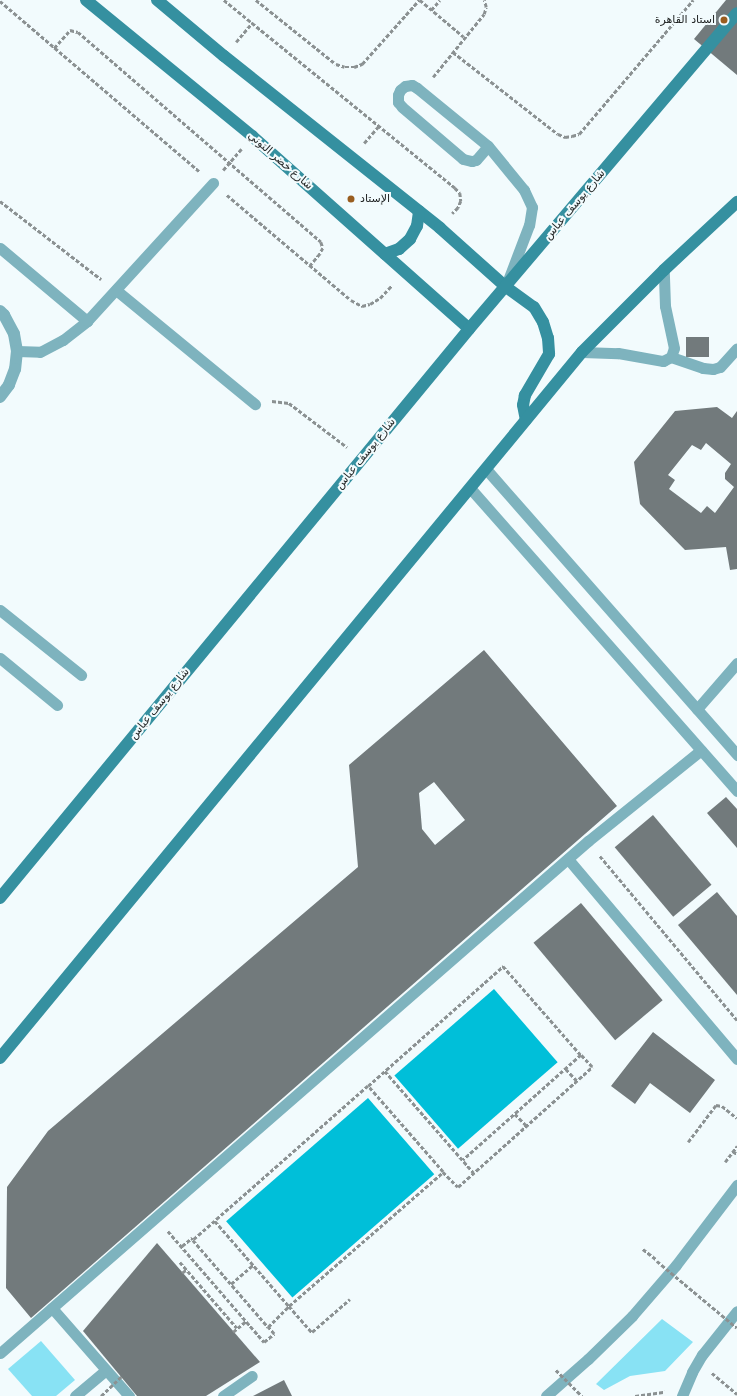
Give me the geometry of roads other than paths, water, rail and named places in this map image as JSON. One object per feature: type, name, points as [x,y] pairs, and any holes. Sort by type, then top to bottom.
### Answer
[{"type":"main road","name":"شارع خضر التوني","points":[[86,0],[252,136],[469,329]]},
{"type":"main road","points":[[157,0],[224,56],[440,228],[506,287],[534,307],[543,322],[548,338],[549,354],[525,395],[523,405],[526,420]]},
{"type":"main road","name":"شارع يوسف عباس","points":[[0,898],[469,329],[737,13]]},
{"type":"main road","points":[[0,1058],[582,352],[664,270],[737,202]]},
{"type":"main road","points":[[385,254],[399,249],[410,239],[417,226],[419,211]]},
{"type":"street","points":[[0,311],[4,315],[14,334],[17,351],[15,368],[9,384],[0,397]]},
{"type":"lane","points":[[488,146],[476,160],[467,161],[463,159],[402,107],[398,102],[400,90],[405,86],[412,85],[421,91],[488,146],[524,190],[532,207],[529,225],[506,287]]},
{"type":"lane","points":[[17,351],[40,352],[63,340],[87,321],[212,182]]},
{"type":"lane","points":[[0,248],[87,321]]},
{"type":"lane","points":[[582,352],[618,353],[663,361],[671,356],[674,348],[665,306],[664,270]]},
{"type":"lane","points":[[116,290],[255,404]]},
{"type":"lane","points":[[671,356],[703,368],[713,369],[720,367],[737,348]]},
{"type":"lane","points":[[486,469],[737,755]]},
{"type":"lane","points":[[470,488],[737,791]]},
{"type":"lane","points":[[0,610],[81,675]]},
{"type":"lane","points":[[0,658],[57,705]]},
{"type":"lane","points":[[698,709],[737,663]]},
{"type":"lane","points":[[0,1353],[568,859],[701,750]]},
{"type":"lane","points":[[568,859],[737,1059]]},
{"type":"lane","points":[[546,1396],[588,1359],[632,1316],[676,1265],[737,1185]]},
{"type":"lane","points":[[52,1308],[128,1396]]},
{"type":"lane","points":[[682,1393],[698,1362],[711,1342],[737,1311]]},
{"type":"lane","points":[[75,1396],[106,1370]]},
{"type":"lane","points":[[223,1396],[252,1376]]},
{"type":"place","name":"استاد القاهرة","points":[[724,20]]},
{"type":"place","name":"الإستاد","points":[[351,199]]}]
